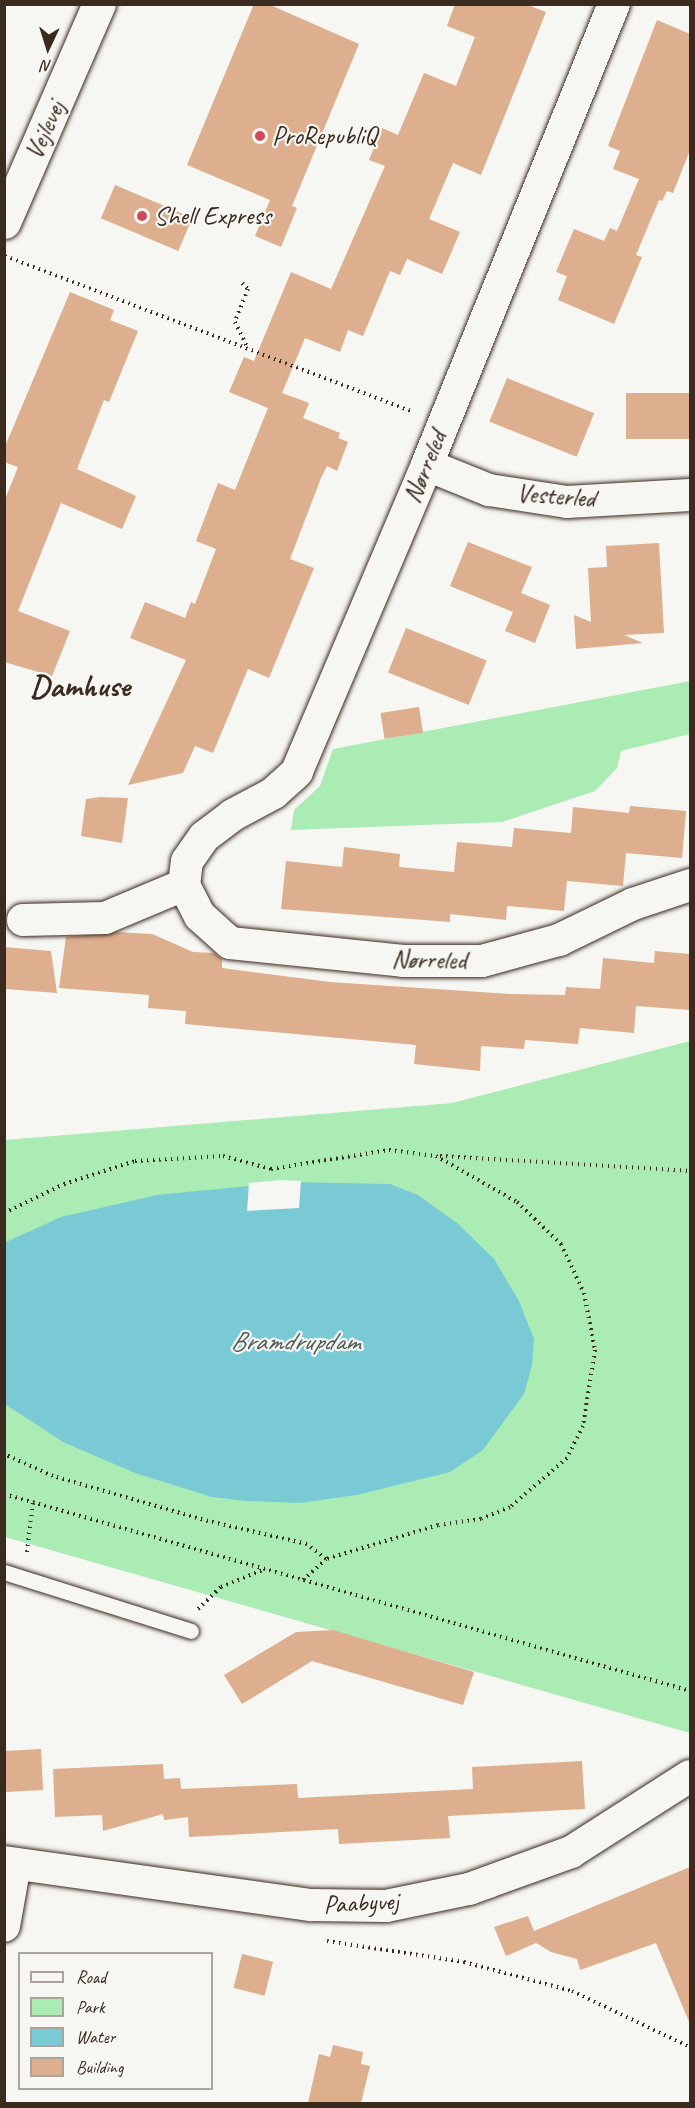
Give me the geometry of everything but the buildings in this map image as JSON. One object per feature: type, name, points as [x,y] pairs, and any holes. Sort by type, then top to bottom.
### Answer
[{"type":"street","name":"Vejlevej","points":[[8,203],[99,4]]},
{"type":"street","name":"Nørreled","points":[[614,4],[427,465],[297,772],[274,793],[232,815],[204,837],[186,861],[184,885],[200,915],[230,943],[306,953],[460,961],[482,961],[559,940],[633,904],[690,885]]},
{"type":"street","name":"Vesterled","points":[[427,465],[489,490],[567,502],[690,495]]},
{"type":"street","points":[[23,920],[105,918],[184,885]]},
{"type":"street","name":"Paabyvej","points":[[10,1863],[311,1905],[386,1905],[469,1889],[571,1852],[690,1776]]},
{"type":"street","points":[[4,1926],[10,1863]]},
{"type":"lane","points":[[4,1572],[185,1628]]},
{"type":"path","points":[[4,256],[443,423]]},
{"type":"path","points":[[242,283],[248,290],[235,322],[248,349]]},
{"type":"path","points":[[4,1213],[64,1184],[135,1161],[223,1156],[271,1169],[389,1150],[436,1156],[690,1171]]},
{"type":"path","points":[[303,1580],[326,1559],[438,1525],[481,1519],[510,1507],[567,1458],[583,1426],[595,1350],[584,1293],[561,1244],[517,1202],[436,1156]]},
{"type":"path","points":[[4,1454],[53,1476],[208,1521],[307,1544],[326,1559]]},
{"type":"path","points":[[4,1494],[690,1690]]},
{"type":"path","points":[[22,1578],[33,1502]]},
{"type":"path","points":[[185,1628],[221,1587],[266,1569]]},
{"type":"path","points":[[311,1905],[315,1939],[464,1962],[572,1991],[690,2047]]},
{"type":"green space","points":[[690,681],[690,734],[621,751],[617,768],[595,791],[502,822],[291,830],[294,810],[320,786],[333,749]]},
{"type":"green space","points":[[690,1041],[690,1733],[5,1537],[5,1140],[452,1103]]},
{"type":"water","name":"Bramdrupdam","points":[[289,1182],[390,1184],[418,1195],[457,1223],[494,1259],[519,1301],[534,1339],[532,1365],[524,1394],[483,1450],[450,1472],[357,1495],[299,1503],[247,1501],[212,1497],[135,1473],[63,1442],[5,1404],[4,1243],[61,1217],[157,1195]]},
{"type":"pier","points":[[301,1181],[299,1208],[247,1211],[249,1183]]},
{"type":"place","name":"ProRepubliQ","points":[[260,136]]},
{"type":"place","name":"Shell Express","points":[[142,216]]},
{"type":"district","name":"Damhuse","points":[[80,686]]}]
